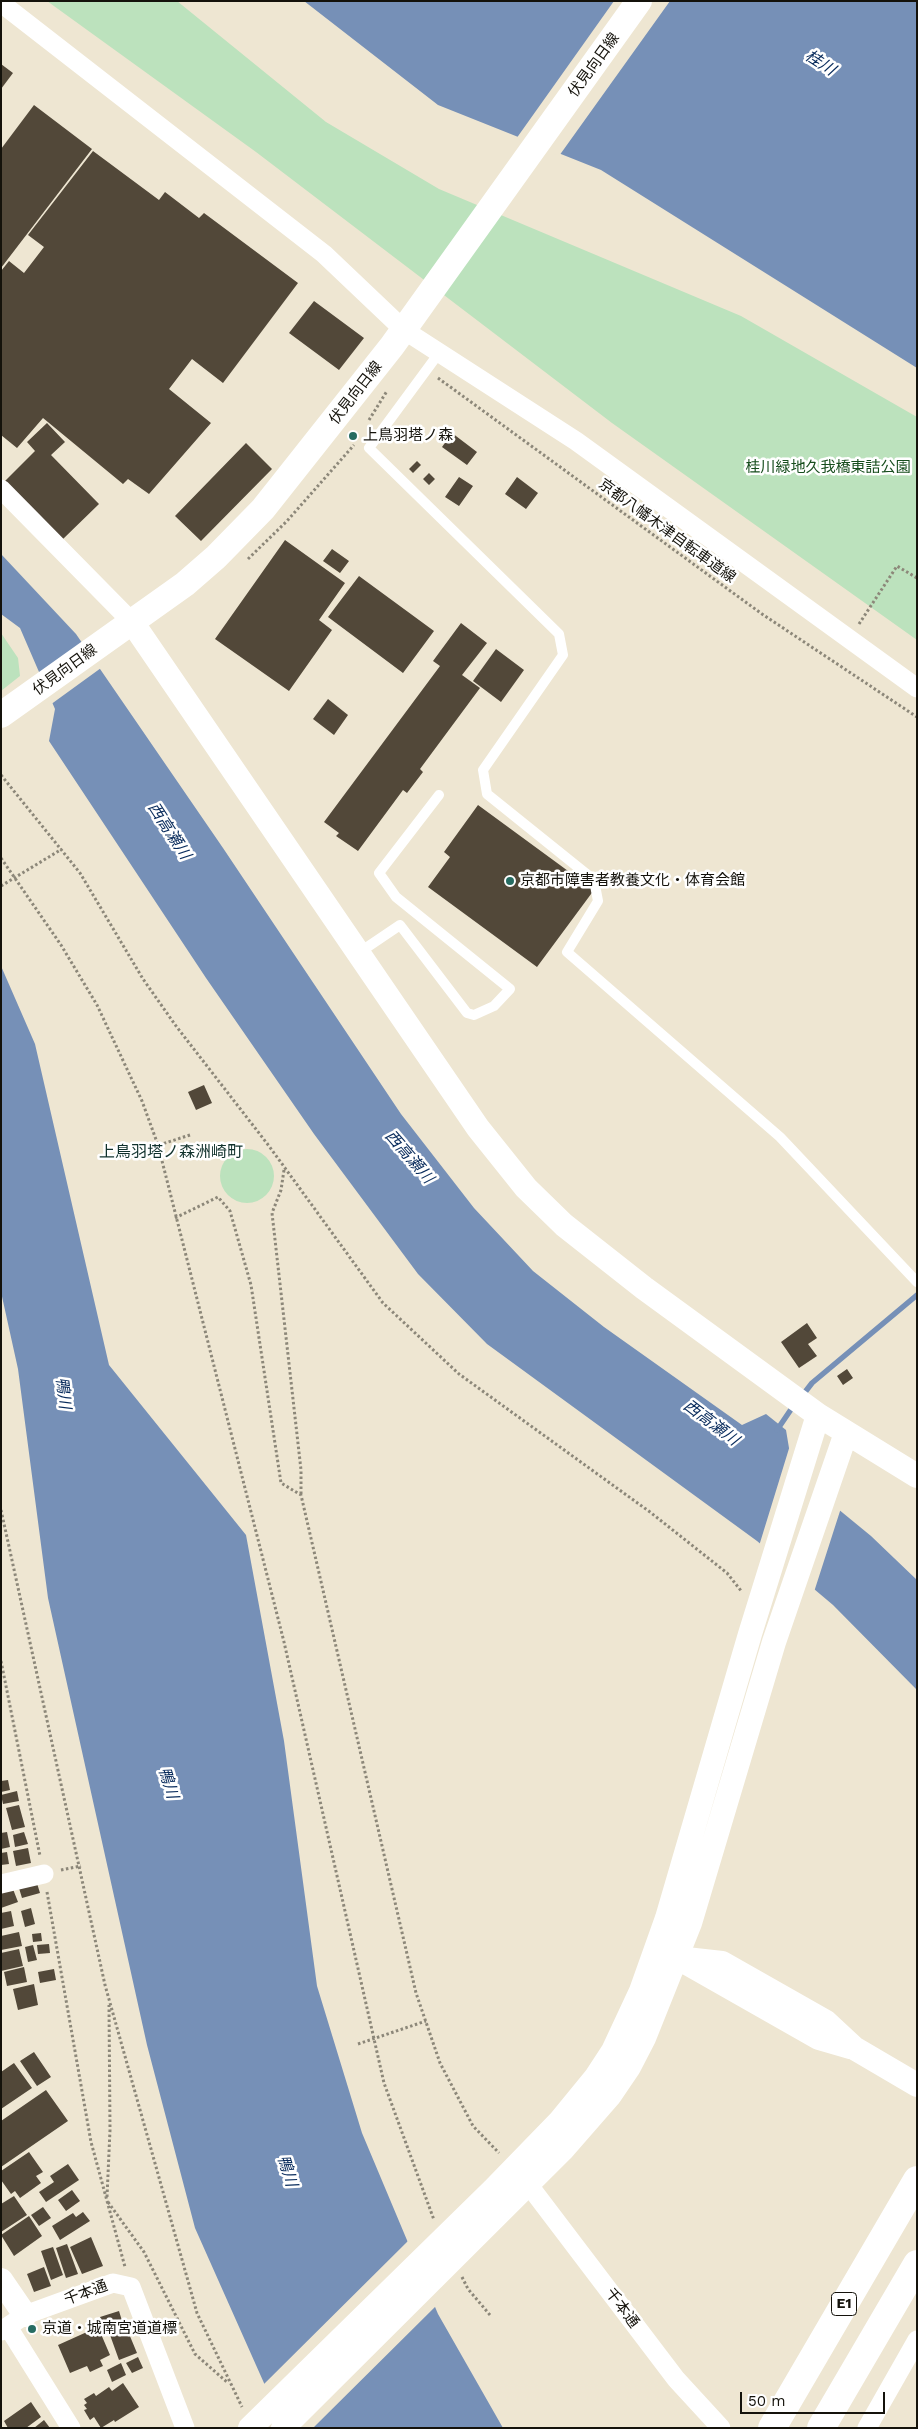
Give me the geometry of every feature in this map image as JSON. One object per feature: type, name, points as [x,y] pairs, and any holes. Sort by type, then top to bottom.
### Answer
[{"type":"highway","name":"E1","points":[[772,2428],[917,2180]]},
{"type":"highway","points":[[821,2428],[917,2264]]},
{"type":"main road","name":"伏見向日線","points":[[1,715],[185,584],[257,517],[281,490],[407,325],[640,1]]},
{"type":"street","points":[[1,3],[324,254],[439,353],[576,441],[917,688]]},
{"type":"street","points":[[1,489],[124,627],[360,952],[487,1140],[544,1206],[587,1245],[818,1415],[917,1476]]},
{"type":"street","points":[[247,2419],[498,2200],[528,2184],[589,2121],[615,2088],[644,2038],[753,1624],[818,1415]]},
{"type":"street","points":[[283,2428],[498,2200],[596,2077],[667,1953],[690,1923],[774,1642],[846,1433]]},
{"type":"street","points":[[753,1624],[774,1642]]},
{"type":"street","points":[[1,1884],[44,1874]]},
{"type":"street","points":[[667,1953],[819,2038],[854,2048],[917,2085]]},
{"type":"street","name":"千本通","points":[[528,2184],[676,2379],[721,2428]]},
{"type":"street","points":[[1,2280],[12,2324],[71,2428]]},
{"type":"street","name":"千本通","points":[[12,2324],[113,2283],[131,2287],[185,2428]]},
{"type":"street","points":[[867,2428],[917,2340]]},
{"type":"lane","points":[[439,353],[369,448],[559,634],[563,655],[483,770],[487,794],[594,880],[598,901],[567,952],[780,1137],[917,1282]]},
{"type":"lane","points":[[360,952],[400,926],[467,1013],[474,1015],[494,1006],[510,990],[396,897],[379,873],[439,795]]},
{"type":"path","name":"京都八幡木津自転車道線","points":[[426,370],[762,614],[917,717]]},
{"type":"path","points":[[865,613],[897,566],[917,578]]},
{"type":"path","points":[[1,775],[62,849],[98,900],[143,979],[170,1018],[270,1146],[284,1169],[383,1303],[459,1374],[650,1512],[727,1572],[753,1624]]},
{"type":"path","points":[[1,886],[62,849]]},
{"type":"path","points":[[1,858],[16,878],[97,1005],[142,1101],[158,1145],[284,1642],[384,2083],[427,2206],[435,2223]]},
{"type":"path","points":[[140,1151],[190,1134]]},
{"type":"path","points":[[284,1169],[281,1190],[272,1213],[301,1470],[301,1495],[416,1993],[440,2063],[473,2126],[503,2157]]},
{"type":"path","points":[[175,1218],[218,1197],[230,1211],[251,1285],[281,1483],[301,1495]]},
{"type":"path","points":[[1,1510],[109,2000],[197,2313],[247,2419]]},
{"type":"path","points":[[1,1661],[44,1874],[91,2142],[131,2287]]},
{"type":"path","points":[[109,2000],[110,2121],[107,2201],[144,2252],[195,2354],[230,2385]]},
{"type":"path","points":[[358,2044],[426,2021]]},
{"type":"path","points":[[459,2272],[468,2289],[490,2314]]},
{"type":"green space","name":"桂川緑地久我橋東詰公園","points":[[47,1],[177,1],[326,122],[439,189],[741,316],[917,417],[917,640],[612,423],[256,152]]},
{"type":"green space","points":[[1,633],[18,658],[20,676],[1,691]]},
{"type":"green space","points":[[242,1149],[252,1149],[262,1153],[270,1161],[274,1176],[270,1191],[262,1199],[252,1203],[242,1203],[232,1199],[224,1191],[220,1181],[220,1171],[224,1161],[232,1153]]},
{"type":"water","name":"桂川","points":[[304,1],[917,1],[917,368],[601,170],[438,105]]},
{"type":"water","name":"西高瀬川","points":[[1,554],[76,634],[223,848],[401,1114],[474,1208],[533,1271],[604,1327],[742,1425],[766,1414],[786,1430],[793,1472],[871,1536],[917,1580],[917,1690],[833,1605],[757,1541],[487,1344],[418,1274],[314,1134],[206,978],[49,741],[55,709],[20,628],[1,614]]},
{"type":"water","name":"鴨川","points":[[1,966],[35,1044],[109,1365],[246,1535],[284,1741],[317,1986],[362,2133],[438,2314],[503,2428],[284,2428],[195,2228],[147,2045],[48,1598],[18,1369],[1,1292]]},
{"type":"pier","points":[[614,1],[670,1],[559,156],[516,139]]},
{"type":"pier","points":[[95,659],[101,668],[50,705],[46,696]]},
{"type":"pier","points":[[791,1442],[795,1470],[841,1508],[814,1592],[759,1546]]},
{"type":"pier","points":[[410,2239],[437,2305],[313,2428],[281,2428],[262,2386]]},
{"type":"building","points":[[1,64],[13,73],[1,89]]},
{"type":"building","points":[[34,105],[92,149],[1,268],[1,149]]},
{"type":"building","points":[[93,151],[159,200],[165,192],[199,218],[204,213],[298,283],[223,383],[192,359],[169,389],[211,423],[149,494],[128,479],[123,484],[43,418],[17,448],[1,435],[1,271],[9,261],[24,273],[44,247],[28,235]]},
{"type":"building","points":[[314,301],[364,338],[339,370],[289,333]]},
{"type":"building","points":[[47,423],[65,442],[51,455],[99,504],[62,540],[5,481],[35,451],[27,442]]},
{"type":"building","points":[[452,433],[477,452],[467,465],[442,447]]},
{"type":"building","points":[[246,443],[272,469],[201,541],[175,516]]},
{"type":"building","points":[[417,461],[421,465],[413,473],[409,469]]},
{"type":"building","points":[[429,473],[435,479],[429,485],[423,479]]},
{"type":"building","points":[[459,477],[473,486],[459,506],[445,497]]},
{"type":"building","points":[[517,477],[538,493],[526,509],[505,494]]},
{"type":"building","points":[[285,540],[345,583],[319,620],[332,630],[289,691],[215,639]]},
{"type":"building","points":[[332,549],[349,561],[340,573],[323,561]]},
{"type":"building","points":[[359,576],[434,631],[403,673],[328,617]]},
{"type":"building","points":[[461,623],[487,643],[462,675],[480,688],[420,769],[423,772],[407,793],[403,790],[358,851],[336,836],[339,833],[324,822],[440,666],[433,661]]},
{"type":"building","points":[[496,649],[524,670],[501,702],[473,681]]},
{"type":"building","points":[[328,699],[348,715],[334,735],[313,719]]},
{"type":"building","points":[[478,805],[594,890],[537,967],[428,887],[450,857],[444,852]]},
{"type":"building","points":[[204,1085],[212,1103],[196,1110],[188,1092]]},
{"type":"building","points":[[807,1323],[817,1338],[808,1344],[817,1356],[799,1368],[781,1342]]},
{"type":"building","points":[[847,1369],[853,1378],[843,1385],[837,1376]]},
{"type":"building","points":[[8,1780],[10,1790],[1,1792],[1,1781]]},
{"type":"building","points":[[17,1791],[19,1801],[3,1804],[1,1795]]},
{"type":"building","points":[[19,1805],[25,1827],[12,1830],[6,1808]]},
{"type":"building","points":[[7,1832],[10,1847],[1,1849],[1,1833]]},
{"type":"building","points":[[24,1832],[28,1844],[15,1847],[13,1835]]},
{"type":"building","points":[[28,1848],[31,1863],[16,1866],[13,1851]]},
{"type":"building","points":[[7,1852],[9,1864],[1,1865],[1,1853]]},
{"type":"building","points":[[36,1880],[40,1893],[22,1898],[18,1885]]},
{"type":"building","points":[[11,1884],[18,1902],[1,1908],[1,1888]]},
{"type":"building","points":[[31,1908],[35,1924],[25,1927],[21,1911]]},
{"type":"building","points":[[11,1911],[14,1926],[1,1929],[1,1913]]},
{"type":"building","points":[[19,1932],[22,1946],[1,1950],[1,1936]]},
{"type":"building","points":[[41,1933],[42,1941],[33,1942],[32,1934]]},
{"type":"building","points":[[49,1944],[50,1953],[38,1954],[37,1945]]},
{"type":"building","points":[[33,1945],[37,1960],[28,1962],[25,1947]]},
{"type":"building","points":[[19,1949],[23,1966],[1,1971],[1,1953]]},
{"type":"building","points":[[24,1967],[27,1982],[7,1986],[4,1972]]},
{"type":"building","points":[[54,1969],[56,1980],[40,1983],[38,1972]]},
{"type":"building","points":[[34,1984],[38,2005],[18,2010],[13,1989]]},
{"type":"building","points":[[34,2052],[51,2077],[37,2086],[20,2061]]},
{"type":"building","points":[[14,2063],[32,2088],[1,2109],[1,2072]]},
{"type":"building","points":[[46,2090],[68,2121],[1,2167],[1,2121]]},
{"type":"building","points":[[29,2152],[43,2172],[36,2176],[41,2183],[20,2198],[15,2191],[11,2194],[1,2180],[1,2171]]},
{"type":"building","points":[[68,2164],[79,2180],[46,2202],[39,2192],[54,2182],[50,2176]]},
{"type":"building","points":[[72,2190],[80,2201],[66,2211],[58,2200]]},
{"type":"building","points":[[14,2196],[27,2215],[1,2232],[1,2204]]},
{"type":"building","points":[[43,2207],[51,2218],[39,2226],[31,2215]]},
{"type":"building","points":[[83,2212],[90,2221],[60,2240],[52,2226],[73,2213],[76,2217]]},
{"type":"building","points":[[29,2216],[42,2236],[14,2256],[1,2235]]},
{"type":"building","points":[[91,2237],[103,2266],[82,2274],[70,2247]]},
{"type":"building","points":[[67,2244],[78,2274],[66,2278],[56,2248]]},
{"type":"building","points":[[53,2247],[63,2275],[51,2280],[41,2251]]},
{"type":"building","points":[[44,2267],[51,2286],[34,2292],[27,2274]]},
{"type":"building","points":[[119,2311],[123,2324],[104,2330],[100,2317]]},
{"type":"building","points":[[98,2327],[110,2355],[100,2360],[103,2366],[90,2372],[87,2366],[70,2373],[58,2345]]},
{"type":"building","points":[[127,2329],[137,2353],[119,2360],[110,2335]]},
{"type":"building","points":[[138,2357],[143,2368],[132,2373],[126,2363]]},
{"type":"building","points":[[121,2363],[126,2375],[112,2382],[107,2370]]},
{"type":"building","points":[[123,2383],[139,2407],[115,2422],[114,2420],[101,2428],[94,2417],[90,2420],[84,2410],[87,2409],[84,2405],[87,2403],[84,2399],[94,2393],[96,2396],[109,2387],[112,2391]]},
{"type":"building","points":[[31,2402],[41,2417],[26,2428],[8,2428],[4,2421]]},
{"type":"building","points":[[44,2420],[50,2428],[34,2428]]},
{"type":"waterway","points":[[802,1396],[812,1383],[917,1295]]},
{"type":"waterway","points":[[777,1430],[794,1405]]},
{"type":"place","name":"上鳥羽塔ノ森","points":[[353,436]]},
{"type":"place","name":"京都市障害者教養文化・体育会館","points":[[510,881]]},
{"type":"place","name":"京道・城南宮道道標","points":[[32,2329]]},
{"type":"district","name":"上鳥羽塔ノ森洲崎町","points":[[171,1152]]}]
